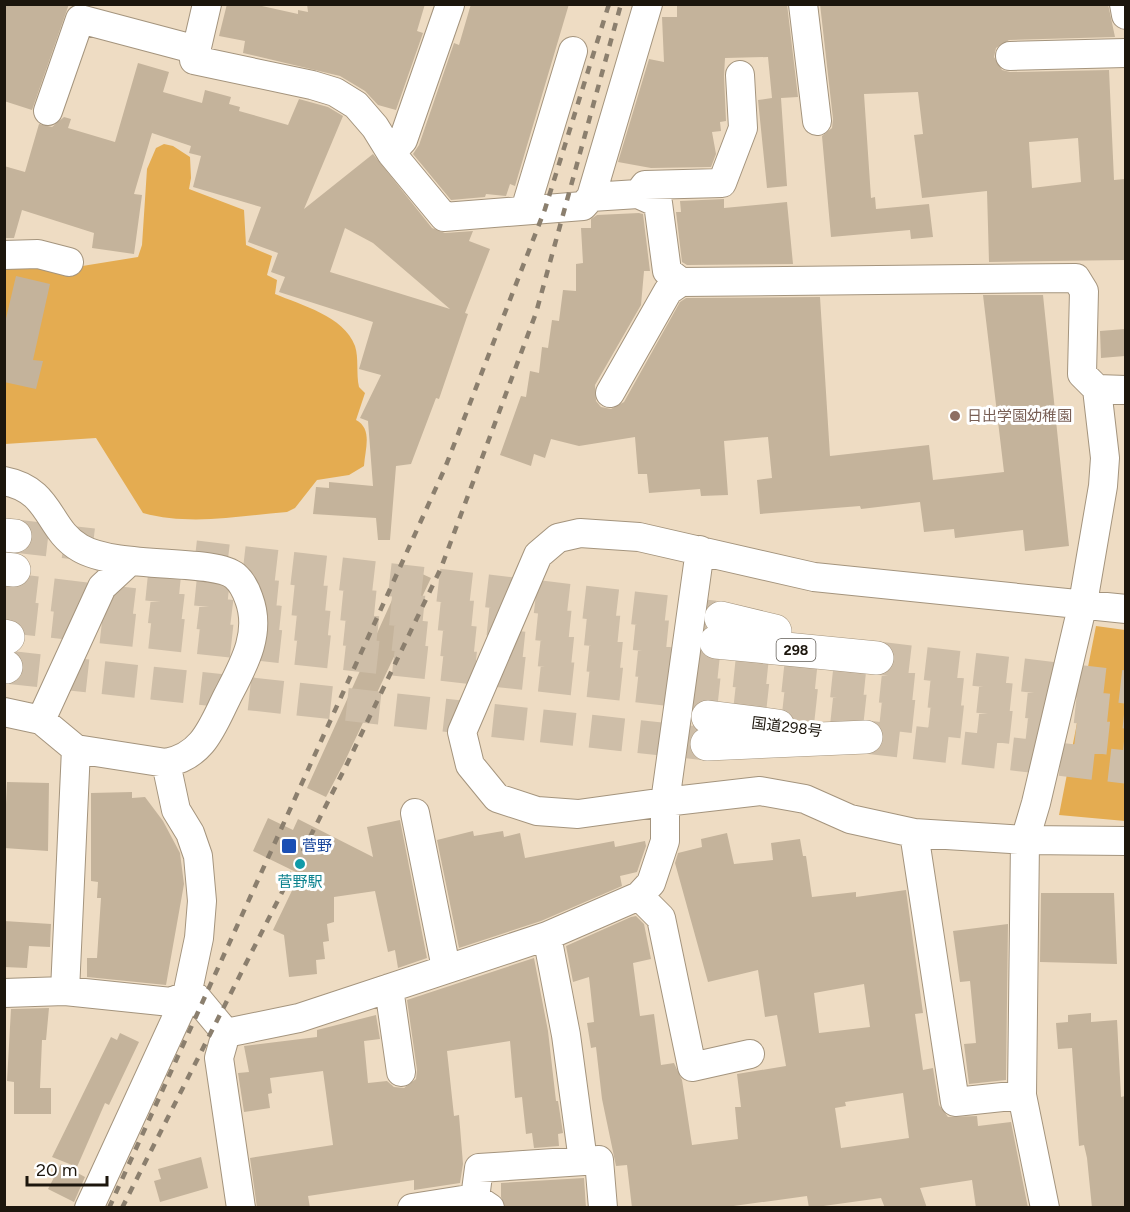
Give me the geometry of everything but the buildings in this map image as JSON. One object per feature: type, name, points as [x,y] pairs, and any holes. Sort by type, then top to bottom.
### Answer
[{"type":"highway","name":"298","points":[[718,630],[877,658]]},
{"type":"highway","points":[[707,731],[866,737]]},
{"type":"street","points":[[207,4],[195,60],[258,75],[286,78],[335,92],[356,105],[375,127],[391,153],[444,217],[583,206],[591,197],[648,4]]},
{"type":"street","points":[[803,4],[817,121]]},
{"type":"street","points":[[1124,4],[1125,15]]},
{"type":"street","points":[[391,153],[402,140],[450,5]]},
{"type":"street","points":[[48,111],[80,19],[197,50]]},
{"type":"street","points":[[525,210],[573,51]]},
{"type":"street","points":[[1010,56],[1125,54]]},
{"type":"street","points":[[638,194],[645,185],[722,183],[743,128],[740,75]]},
{"type":"street","points":[[591,197],[638,194],[658,203],[667,271],[681,282]]},
{"type":"street","points":[[4,255],[38,254],[69,262]]},
{"type":"street","points":[[610,393],[668,291],[681,282],[1076,278],[1084,291],[1082,374],[1097,389],[1105,458],[1083,603],[1036,804],[1025,840],[1022,1095],[1046,1208]]},
{"type":"street","points":[[1097,389],[1125,390]]},
{"type":"street","points":[[4,481],[23,486],[45,504],[66,537],[81,549],[129,562],[213,568],[234,574],[246,588],[253,608],[254,636],[206,741],[179,761],[166,763],[76,749],[41,720],[4,712]]},
{"type":"street","points":[[1125,609],[814,577],[639,537],[580,533],[558,538],[538,555],[462,732],[470,765],[497,798],[537,811],[578,814],[760,791],[805,800],[850,819],[914,833],[1025,840],[1125,841]]},
{"type":"street","points":[[226,1033],[299,1018],[547,936],[639,896],[651,883],[665,842],[665,802],[700,550]]},
{"type":"street","points":[[41,720],[102,587],[129,562]]},
{"type":"street","points":[[65,991],[76,749]]},
{"type":"street","points":[[89,1208],[187,995],[201,920],[198,856],[190,833],[176,810],[166,763]]},
{"type":"street","points":[[415,813],[446,968]]},
{"type":"street","points":[[914,833],[955,1102],[1022,1095]]},
{"type":"street","points":[[639,896],[661,918],[692,1067],[750,1054]]},
{"type":"street","points":[[547,936],[591,1160],[603,1208]]},
{"type":"street","points":[[389,988],[401,1072]]},
{"type":"street","points":[[4,993],[65,991],[171,1002],[187,995],[196,997],[226,1033]]},
{"type":"street","points":[[226,1033],[219,1058],[241,1208]]},
{"type":"street","points":[[412,1208],[482,1203],[479,1168],[591,1160]]},
{"type":"shaded area","points":[[164,144],[173,146],[190,157],[189,189],[244,210],[246,245],[272,256],[267,275],[277,280],[275,294],[332,319],[342,327],[355,346],[359,387],[365,393],[356,420],[365,429],[366,434],[364,466],[349,475],[317,480],[295,508],[287,512],[197,519],[161,517],[143,513],[96,438],[5,444],[5,259],[70,268],[138,257],[142,245],[147,169],[156,148]]},
{"type":"shaded area","points":[[1096,626],[1125,630],[1125,821],[1059,815]]},
{"type":"tunnel","points":[[15,536],[93,545]]},
{"type":"tunnel","points":[[195,557],[721,618]]},
{"type":"tunnel","points":[[147,584],[716,642]]},
{"type":"tunnel","points":[[4,589],[277,622],[1126,712]]},
{"type":"tunnel","points":[[4,616],[1126,740]]},
{"type":"tunnel","points":[[877,658],[1126,687]]},
{"type":"tunnel","points":[[6,667],[707,744]]},
{"type":"tunnel","points":[[866,737],[1126,767]]},
{"type":"railway","points":[[109,1208],[445,468],[545,209],[609,4]]},
{"type":"railway","points":[[122,1208],[347,764],[441,568],[536,313],[621,4]]},
{"type":"place","name":"日出学園幼稚園","points":[[955,416]]},
{"type":"place","name":"菅野","points":[[289,846]]},
{"type":"place","name":"菅野駅","points":[[300,864]]}]
